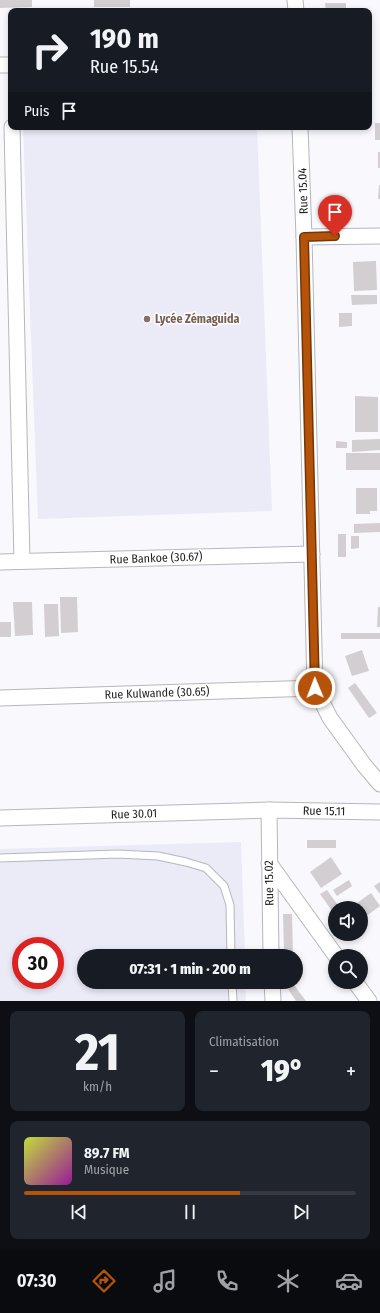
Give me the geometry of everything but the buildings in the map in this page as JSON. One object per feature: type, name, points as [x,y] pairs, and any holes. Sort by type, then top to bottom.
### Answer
[{"type":"street","points":[[12,130],[22,561]]},
{"type":"street","name":"Rue 15.04","points":[[300,130],[315,688]]},
{"type":"street","points":[[304,237],[380,236]]},
{"type":"street","name":"Rue Bankoe (30.67)","points":[[0,562],[312,554]]},
{"type":"street","points":[[315,688],[330,718],[364,765],[380,784]]},
{"type":"street","name":"Rue Kulwande (30.65)","points":[[0,698],[315,688]]},
{"type":"street","name":"Rue 15.11","points":[[269,810],[380,812]]},
{"type":"street","name":"Rue 30.01","points":[[0,818],[269,810]]},
{"type":"street","name":"Rue 15.02","points":[[269,810],[271,949]]},
{"type":"street","points":[[269,863],[331,949]]},
{"type":"street","points":[[272,989],[272,1001]]},
{"type":"street","points":[[360,989],[369,1001]]},
{"type":"lane","points":[[0,858],[118,854],[158,856],[206,868],[224,886],[230,905],[231,949]]},
{"type":"lane","points":[[232,989],[233,1001]]},
{"type":"shaded area","name":"Lycée Zémaguida","points":[[23,130],[257,130],[272,511],[38,519]]},
{"type":"shaded area","points":[[241,842],[245,949],[77,949],[77,989],[245,989],[246,1001],[0,1001],[0,849]]},
{"type":"place","name":"Lycée Zémaguida","points":[[147,319]]},
{"type":"route","points":[[315,688],[304,237],[335,236]]}]
